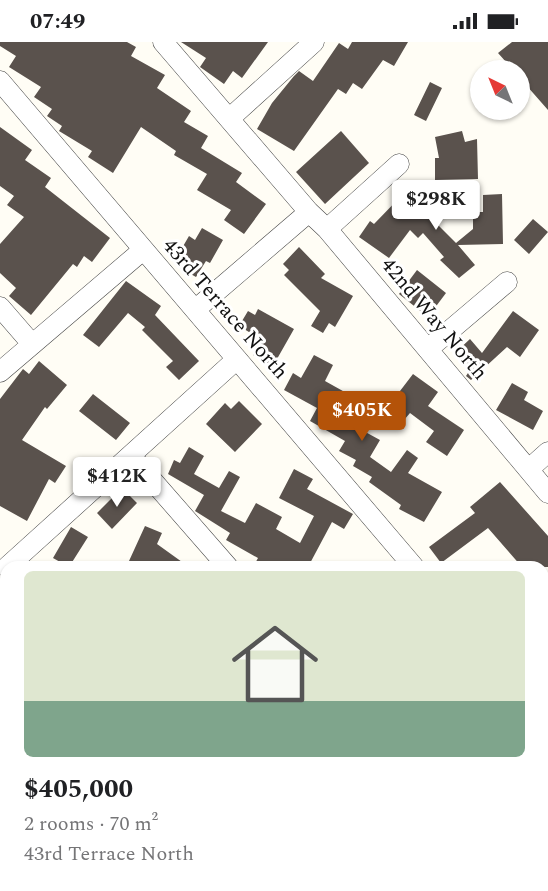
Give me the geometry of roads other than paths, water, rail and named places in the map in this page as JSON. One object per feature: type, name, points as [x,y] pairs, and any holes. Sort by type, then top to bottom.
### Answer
[{"type":"street","name":"42nd Way North","points":[[163,42],[309,212],[327,229],[548,493]]},
{"type":"street","points":[[230,118],[314,42]]},
{"type":"street","name":"43rd Terrace North","points":[[0,81],[409,561]]},
{"type":"street","points":[[327,229],[399,164]]},
{"type":"street","points":[[196,309],[309,212]]},
{"type":"street","points":[[0,372],[143,250]]},
{"type":"street","points":[[428,349],[507,282]]},
{"type":"street","points":[[0,307],[32,344]]},
{"type":"street","points":[[19,561],[237,359]]},
{"type":"street","points":[[529,470],[548,452]]},
{"type":"street","points":[[131,456],[223,561]]}]
